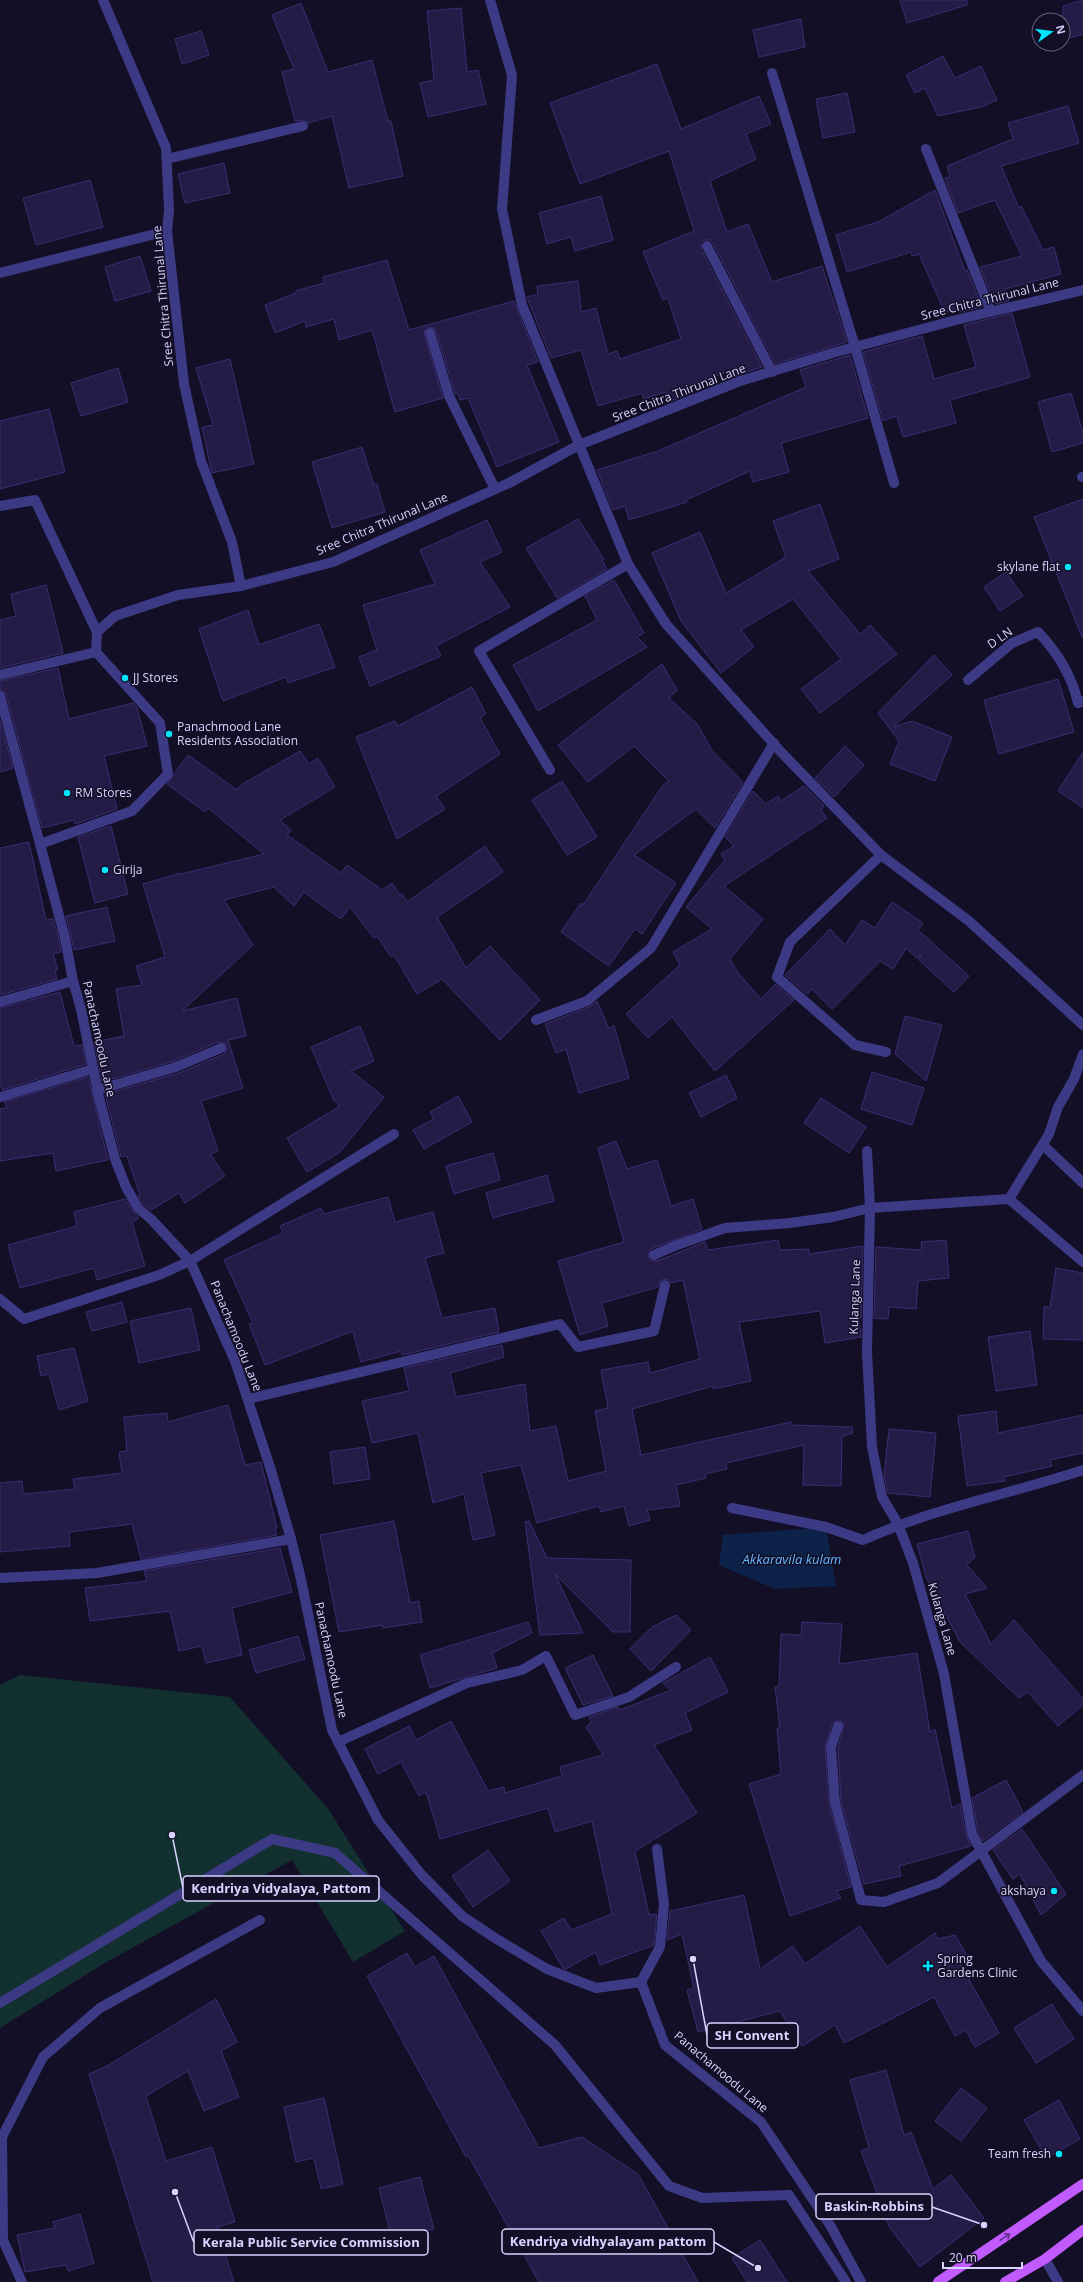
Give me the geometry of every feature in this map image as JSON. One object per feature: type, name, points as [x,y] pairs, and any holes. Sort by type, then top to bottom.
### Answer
[{"type":"main road","points":[[938,2282],[1083,2184]]},
{"type":"main road","points":[[1005,2282],[1045,2259],[1083,2230]]},
{"type":"street","name":"Sree Chitra Thirunal Lane","points":[[103,0],[166,148],[170,210],[167,231],[184,384],[201,461],[232,542],[241,586],[333,562],[495,489],[579,445],[740,381],[856,347],[1083,290]]},
{"type":"street","points":[[490,0],[512,75],[502,209],[522,304],[628,564],[666,624],[774,744],[881,855],[969,921],[1083,1025]]},
{"type":"street","points":[[772,73],[856,347],[894,483]]},
{"type":"street","points":[[167,159],[302,126]]},
{"type":"street","points":[[926,149],[991,312]]},
{"type":"street","points":[[0,274],[167,231]]},
{"type":"street","points":[[707,246],[772,372]]},
{"type":"street","points":[[430,333],[449,396],[495,489]]},
{"type":"street","points":[[0,506],[35,500],[97,632],[96,652],[160,723],[168,774],[132,811],[40,844]]},
{"type":"street","points":[[550,770],[479,651],[628,564]]},
{"type":"street","points":[[97,632],[115,616],[178,595],[241,586]]},
{"type":"street","name":"D LN","points":[[968,680],[1012,643],[1038,632],[1050,644],[1073,683],[1078,703],[1083,702]]},
{"type":"street","points":[[0,675],[96,652]]},
{"type":"street","name":"Panachamoodu Lane","points":[[0,696],[40,844],[64,938],[73,981],[82,1009],[97,1090],[115,1160],[126,1187],[138,1208],[151,1219],[190,1261],[235,1361],[291,1539],[300,1575],[332,1730],[378,1820],[421,1874],[462,1916],[547,1969],[596,1988],[642,1982],[665,2045],[761,2122],[830,2225],[861,2282]]},
{"type":"street","points":[[536,1020],[587,1001],[651,948],[774,744]]},
{"type":"street","points":[[881,855],[790,942],[777,976],[855,1045],[886,1052]]},
{"type":"street","points":[[0,1002],[73,981]]},
{"type":"street","points":[[97,1090],[176,1067],[221,1048]]},
{"type":"street","points":[[1009,1199],[1050,1134],[1058,1107],[1074,1079],[1083,1054]]},
{"type":"street","points":[[1,1097],[93,1069]]},
{"type":"street","points":[[0,1299],[24,1319],[159,1275],[190,1261],[394,1134]]},
{"type":"street","points":[[1043,1145],[1083,1183]]},
{"type":"street","name":"Kulanga Lane","points":[[867,1151],[870,1208],[867,1352],[872,1447],[882,1497],[898,1524],[913,1563],[944,1674],[964,1800],[972,1834],[980,1852],[1040,1961],[1083,2011]]},
{"type":"street","points":[[654,1255],[725,1228],[797,1222],[833,1217],[870,1208],[1009,1199],[1083,1262]]},
{"type":"street","points":[[248,1400],[560,1324],[578,1347],[654,1331],[665,1285]]},
{"type":"street","points":[[732,1508],[826,1527],[863,1540],[898,1524],[1083,1470]]},
{"type":"street","points":[[0,1578],[97,1573],[291,1539]]},
{"type":"street","points":[[338,1742],[467,1683],[522,1670],[546,1656],[575,1715],[628,1697],[676,1667]]},
{"type":"street","points":[[838,1726],[831,1747],[835,1803],[861,1900],[884,1902],[938,1883],[1083,1775]]},
{"type":"street","points":[[0,2003],[272,1839],[336,1853],[555,2045],[669,2186],[702,2198],[789,2195],[846,2282]]},
{"type":"street","points":[[642,1982],[660,1947],[664,1904],[657,1849]]},
{"type":"street","points":[[22,2282],[3,2240],[2,2137],[43,2057],[100,2008],[260,1920]]},
{"type":"street","points":[[1045,2259],[1058,2282]]},
{"type":"green space","points":[[20,1675],[230,1697],[329,1810],[405,1931],[353,1962],[292,1860],[103,1964],[0,2028],[0,1685]]},
{"type":"water","name":"Akkaravila kulam","points":[[826,1527],[836,1586],[775,1589],[719,1565],[723,1535]]},
{"type":"building","points":[[900,0],[967,0],[967,5],[907,23]]},
{"type":"building","points":[[1083,0],[1083,34],[1071,38],[1071,12],[1063,12],[1063,6]]},
{"type":"building","points":[[301,3],[328,72],[372,60],[388,121],[391,121],[403,176],[349,188],[332,116],[308,123],[304,120],[295,121],[282,72],[294,69],[272,15]]},
{"type":"building","points":[[461,8],[467,72],[478,70],[486,104],[428,117],[420,83],[434,80],[427,11]]},
{"type":"building","points":[[801,19],[805,47],[759,57],[753,30]]},
{"type":"building","points":[[201,31],[209,55],[182,64],[175,39]]},
{"type":"building","points":[[943,56],[955,78],[981,66],[997,100],[981,107],[938,116],[925,88],[915,93],[906,75]]},
{"type":"building","points":[[657,64],[681,129],[759,96],[771,124],[746,134],[756,159],[710,181],[727,232],[748,224],[772,282],[822,266],[847,342],[775,364],[713,243],[710,240],[704,240],[701,243],[701,249],[762,367],[729,378],[728,372],[688,385],[691,394],[668,402],[665,392],[644,399],[642,393],[598,406],[581,350],[551,358],[527,297],[538,294],[537,286],[578,281],[581,312],[596,308],[608,354],[617,351],[620,359],[681,339],[668,298],[663,300],[643,252],[694,231],[669,151],[580,184],[550,103]]},
{"type":"building","points":[[847,93],[855,132],[823,138],[816,99]]},
{"type":"building","points":[[1068,106],[1079,143],[1001,166],[1019,208],[1021,206],[1043,250],[1054,247],[1061,274],[1005,289],[1009,301],[995,304],[980,267],[1022,256],[995,200],[958,213],[945,178],[950,177],[947,166],[1013,139],[1008,123]]},
{"type":"building","points":[[224,163],[230,193],[185,203],[178,174]]},
{"type":"building","points":[[90,180],[103,227],[36,245],[23,198]]},
{"type":"building","points":[[935,190],[965,271],[967,270],[982,307],[960,312],[959,307],[945,313],[919,254],[912,256],[911,252],[847,272],[836,235],[878,222]]},
{"type":"building","points":[[601,196],[613,240],[575,251],[571,237],[547,244],[539,213]]},
{"type":"building","points":[[140,256],[151,291],[115,301],[105,267]]},
{"type":"building","points":[[387,260],[409,330],[514,301],[538,362],[527,365],[559,442],[497,467],[468,398],[460,400],[458,394],[455,394],[436,331],[432,327],[426,328],[424,334],[443,398],[395,412],[372,330],[339,340],[334,319],[306,327],[305,321],[275,333],[265,305],[296,293],[296,291],[324,283],[323,277]]},
{"type":"building","points":[[1012,313],[1030,377],[950,400],[956,423],[903,437],[897,416],[883,421],[863,352],[922,336],[934,379],[976,367],[964,325]]},
{"type":"building","points":[[850,355],[868,418],[781,443],[789,472],[753,482],[750,471],[686,500],[687,502],[629,520],[625,506],[613,510],[597,470],[658,451],[806,387],[800,370]]},
{"type":"building","points":[[230,359],[254,464],[212,473],[202,427],[213,425],[196,368]]},
{"type":"building","points":[[118,368],[128,402],[81,416],[71,383]]},
{"type":"building","points":[[1071,393],[1083,433],[1083,443],[1052,452],[1038,402]]},
{"type":"building","points":[[49,409],[65,472],[0,489],[0,421]]},
{"type":"building","points":[[362,447],[374,485],[377,484],[385,512],[332,528],[312,462]]},
{"type":"building","name":"skylane flat","points":[[1083,499],[1083,637],[1082,637],[1034,517]]},
{"type":"building","points":[[820,504],[839,559],[808,571],[860,634],[870,625],[897,654],[820,713],[801,689],[841,659],[793,599],[741,630],[754,647],[721,673],[681,621],[652,553],[700,532],[726,593],[786,557],[773,521]]},
{"type":"building","points":[[578,519],[604,559],[602,560],[607,569],[557,598],[526,548]]},
{"type":"building","points":[[487,520],[502,552],[480,562],[510,607],[436,646],[441,656],[370,686],[359,657],[377,650],[363,605],[435,584],[420,550]]},
{"type":"building","points":[[1006,572],[1023,596],[1000,611],[984,587]]},
{"type":"building","points":[[614,580],[644,633],[637,637],[647,647],[538,711],[513,665],[597,620],[586,597],[584,597]]},
{"type":"building","points":[[46,585],[63,653],[0,668],[0,620],[16,616],[11,594]]},
{"type":"building","points":[[248,610],[259,645],[319,624],[335,667],[288,683],[286,677],[223,701],[199,629]]},
{"type":"building","points":[[934,655],[952,675],[893,727],[912,721],[952,737],[935,781],[890,764],[899,741],[878,713]]},
{"type":"building","points":[[662,664],[677,690],[669,698],[698,725],[712,751],[743,782],[715,828],[696,809],[634,855],[676,883],[642,934],[635,929],[609,966],[561,932],[581,903],[583,905],[663,785],[669,781],[634,746],[588,782],[558,745]]},
{"type":"building","points":[[58,668],[69,719],[133,703],[137,707],[147,746],[104,756],[117,809],[75,824],[74,820],[42,828],[6,694],[0,690],[0,681]]},
{"type":"building","points":[[1058,679],[1074,732],[999,754],[984,700]]},
{"type":"building","points":[[472,687],[486,714],[480,718],[500,754],[436,796],[445,809],[397,839],[356,737],[395,721],[398,726]]},
{"type":"building","points":[[0,721],[13,768],[0,772]]},
{"type":"building","points":[[845,746],[864,765],[834,797],[815,778]]},
{"type":"building","points":[[300,751],[309,764],[318,758],[335,787],[280,820],[291,830],[287,835],[341,873],[347,865],[382,890],[392,883],[407,902],[485,846],[503,872],[437,917],[466,968],[490,946],[540,1000],[500,1040],[442,979],[417,994],[394,955],[391,957],[377,936],[374,938],[350,907],[341,919],[304,892],[294,906],[274,887],[224,900],[253,945],[182,1011],[237,998],[246,1036],[228,1040],[243,1088],[201,1101],[218,1151],[210,1154],[225,1176],[185,1203],[179,1193],[151,1210],[143,1204],[138,1196],[140,1195],[127,1156],[121,1157],[105,1094],[179,1073],[224,1054],[227,1048],[225,1043],[218,1042],[174,1061],[102,1082],[94,1042],[124,1036],[116,989],[142,985],[136,966],[165,957],[143,884],[181,873],[264,854],[208,808],[205,812],[167,784],[188,755],[237,790],[241,785]]},
{"type":"building","points":[[1083,752],[1083,808],[1058,791]]},
{"type":"building","points":[[562,781],[597,837],[567,855],[532,800]]},
{"type":"building","points":[[804,786],[824,806],[821,810],[827,818],[724,886],[763,919],[730,959],[738,973],[761,999],[775,984],[794,1000],[715,1071],[672,1017],[648,1038],[626,1014],[680,965],[673,952],[712,929],[686,907],[725,860],[721,854],[734,846],[725,837],[753,791],[766,804],[778,796],[781,801]]},
{"type":"building","name":"Girija","points":[[111,826],[128,894],[95,903],[78,837]]},
{"type":"building","points":[[29,842],[46,920],[53,919],[59,939],[61,952],[53,954],[58,970],[55,971],[57,979],[0,995],[0,848]]},
{"type":"building","points":[[892,902],[923,923],[918,930],[969,976],[954,992],[919,960],[921,954],[917,958],[906,948],[893,969],[880,961],[832,1009],[812,989],[807,994],[785,975],[830,929],[845,945],[862,920],[875,928]]},
{"type":"building","points":[[107,907],[115,941],[74,950],[66,916]]},
{"type":"building","points":[[60,992],[74,1046],[82,1045],[86,1064],[2,1090],[0,1082],[0,1008]]},
{"type":"building","points":[[597,1001],[609,1029],[614,1025],[629,1078],[579,1093],[566,1049],[556,1053],[545,1024],[589,1007]]},
{"type":"building","points":[[905,1016],[942,1025],[926,1081],[895,1054]]},
{"type":"building","points":[[360,1026],[374,1061],[351,1071],[384,1097],[340,1152],[307,1172],[287,1138],[340,1106],[334,1101],[311,1047]]},
{"type":"building","points":[[872,1072],[924,1088],[912,1125],[861,1109]]},
{"type":"building","points":[[726,1075],[737,1098],[701,1117],[689,1093]]},
{"type":"building","points":[[88,1077],[108,1160],[56,1171],[53,1153],[0,1161],[0,1109],[7,1108],[5,1102]]},
{"type":"building","points":[[458,1096],[472,1122],[424,1149],[413,1130],[434,1119],[430,1112]]},
{"type":"building","points":[[821,1098],[866,1127],[849,1153],[804,1123]]},
{"type":"building","points":[[616,1141],[627,1169],[657,1160],[671,1206],[693,1199],[702,1229],[651,1249],[648,1255],[650,1260],[657,1261],[705,1242],[708,1250],[778,1240],[780,1250],[809,1249],[809,1254],[863,1246],[861,1318],[859,1318],[861,1337],[825,1343],[820,1311],[739,1322],[751,1381],[713,1389],[713,1386],[632,1409],[641,1455],[791,1422],[791,1425],[852,1427],[853,1433],[842,1436],[841,1486],[803,1485],[804,1445],[726,1463],[727,1469],[705,1474],[706,1478],[676,1485],[680,1506],[647,1510],[650,1520],[629,1526],[624,1506],[601,1512],[599,1506],[537,1523],[521,1465],[481,1473],[495,1535],[473,1540],[464,1494],[433,1503],[418,1433],[372,1443],[362,1401],[409,1391],[404,1368],[502,1345],[504,1357],[450,1373],[456,1397],[525,1384],[530,1431],[556,1426],[568,1481],[606,1471],[595,1411],[608,1408],[601,1370],[648,1362],[650,1373],[700,1359],[683,1280],[671,1283],[669,1280],[664,1279],[660,1281],[658,1287],[602,1303],[608,1326],[580,1335],[558,1261],[624,1242],[598,1148]]},
{"type":"building","points":[[493,1153],[500,1180],[454,1194],[446,1166]]},
{"type":"building","points":[[547,1175],[554,1201],[493,1218],[486,1193]]},
{"type":"building","points":[[388,1197],[395,1222],[433,1212],[444,1253],[425,1258],[442,1318],[495,1308],[499,1332],[402,1355],[401,1351],[361,1362],[353,1331],[265,1365],[249,1324],[253,1323],[224,1260],[283,1233],[280,1226],[321,1208],[324,1214]]},
{"type":"building","points":[[125,1199],[139,1218],[132,1222],[145,1266],[97,1280],[94,1268],[20,1288],[8,1245],[77,1226],[74,1212]]},
{"type":"building","points":[[946,1240],[949,1278],[918,1281],[916,1309],[889,1307],[888,1319],[874,1318],[876,1247],[922,1250],[921,1242]]},
{"type":"building","points":[[1056,1268],[1083,1273],[1083,1340],[1043,1339],[1044,1307],[1050,1307]]},
{"type":"building","points":[[122,1302],[127,1322],[92,1331],[86,1312]]},
{"type":"building","points":[[191,1308],[200,1350],[139,1363],[130,1321]]},
{"type":"building","points":[[1030,1331],[1037,1385],[996,1391],[988,1337]]},
{"type":"building","points":[[74,1348],[88,1401],[59,1410],[49,1374],[41,1376],[37,1356]]},
{"type":"building","points":[[228,1405],[245,1465],[261,1462],[277,1528],[275,1529],[277,1535],[141,1559],[132,1524],[69,1532],[70,1546],[0,1552],[0,1483],[22,1481],[23,1494],[75,1489],[73,1479],[122,1473],[119,1452],[127,1451],[124,1417],[167,1413],[168,1422]]},
{"type":"building","points":[[996,1411],[998,1433],[1083,1415],[1083,1453],[1050,1460],[1052,1466],[1004,1477],[1005,1481],[967,1486],[958,1416]]},
{"type":"building","points":[[889,1429],[936,1433],[930,1497],[888,1493],[884,1476]]},
{"type":"building","points":[[365,1447],[370,1479],[334,1484],[330,1452]]},
{"type":"building","points":[[394,1521],[410,1603],[419,1601],[422,1622],[383,1628],[383,1625],[339,1632],[320,1535]]},
{"type":"building","points":[[529,1521],[547,1558],[631,1560],[630,1632],[613,1632],[555,1574],[583,1633],[540,1635],[525,1522]]},
{"type":"building","points":[[968,1531],[975,1557],[967,1565],[987,1588],[965,1594],[991,1644],[1014,1620],[1083,1699],[1083,1705],[1058,1726],[1028,1692],[1019,1698],[960,1642],[926,1577],[917,1544]]},
{"type":"building","points":[[280,1548],[292,1592],[232,1608],[242,1655],[206,1663],[202,1646],[179,1651],[170,1611],[90,1621],[85,1588],[147,1581],[144,1571]]},
{"type":"building","points":[[676,1615],[691,1630],[651,1671],[630,1649],[652,1627]]},
{"type":"building","points":[[528,1622],[532,1633],[492,1653],[497,1668],[430,1688],[420,1655]]},
{"type":"building","points":[[802,1622],[842,1624],[839,1664],[917,1653],[930,1732],[935,1729],[952,1808],[960,1804],[966,1835],[971,1846],[899,1866],[901,1876],[864,1884],[841,1802],[838,1748],[844,1725],[840,1720],[836,1720],[832,1724],[825,1747],[829,1804],[851,1887],[836,1891],[841,1898],[790,1916],[749,1784],[781,1774],[777,1728],[780,1728],[775,1687],[779,1686],[781,1634],[801,1635]]},
{"type":"building","points":[[298,1636],[305,1659],[256,1673],[249,1650]]},
{"type":"building","points":[[593,1655],[613,1696],[583,1705],[565,1668]]},
{"type":"building","points":[[710,1657],[728,1692],[685,1713],[692,1730],[654,1745],[697,1813],[635,1851],[649,1915],[657,1914],[654,1945],[600,1965],[596,1952],[566,1969],[563,1968],[541,1931],[564,1918],[571,1930],[612,1914],[592,1821],[555,1832],[548,1808],[440,1839],[426,1792],[419,1796],[401,1762],[378,1774],[365,1749],[409,1726],[416,1740],[451,1721],[488,1791],[504,1787],[505,1793],[562,1776],[560,1767],[603,1755],[586,1727],[591,1723],[589,1717],[618,1707],[620,1710],[671,1690],[663,1683]]},
{"type":"building","points":[[1006,1780],[1023,1812],[983,1841],[978,1832],[972,1798]]},
{"type":"building","points":[[1022,1829],[1066,1894],[1041,1915],[1020,1874],[1013,1879],[993,1850]]},
{"type":"building","points":[[488,1850],[510,1881],[473,1907],[452,1876]]},
{"type":"building","points":[[744,1895],[760,1969],[793,1946],[805,1964],[860,1926],[887,1967],[935,1933],[938,1939],[955,1935],[966,1954],[958,1960],[999,2033],[975,2047],[966,2030],[955,2036],[934,1997],[844,2043],[835,2025],[802,2046],[780,2011],[698,2032],[687,1990],[694,1988],[682,1934],[667,1940],[670,1911]]},
{"type":"building","points":[[407,1953],[415,1967],[434,1956],[539,2148],[582,2137],[638,2174],[698,2282],[539,2282],[468,2155],[466,2157],[367,1976]]},
{"type":"building","points":[[216,1999],[237,2042],[221,2051],[239,2097],[204,2111],[188,2071],[146,2096],[166,2161],[212,2147],[235,2222],[217,2227],[234,2282],[153,2282],[89,2074],[107,2066]]},
{"type":"building","points":[[1052,2004],[1074,2039],[1036,2063],[1014,2028]]},
{"type":"building","points":[[886,2070],[904,2135],[911,2132],[933,2189],[951,2175],[984,2218],[920,2267],[890,2228],[861,2151],[869,2148],[850,2080]]},
{"type":"building","points":[[961,2088],[987,2108],[961,2141],[935,2121]]},
{"type":"building","points":[[324,2098],[343,2184],[321,2189],[314,2158],[296,2162],[284,2107]]},
{"type":"building","points":[[1059,2100],[1080,2139],[1046,2158],[1024,2120]]},
{"type":"building","points":[[420,2177],[434,2229],[392,2240],[379,2188]]},
{"type":"building","points":[[80,2214],[94,2263],[68,2271],[66,2265],[25,2272],[17,2235],[55,2228],[53,2222]]},
{"type":"building","points":[[760,2240],[787,2282],[747,2282],[732,2258]]},
{"type":"place","name":"skylane flat","points":[[1068,567]]},
{"type":"place","name":"JJ Stores","points":[[125,678]]},
{"type":"place","name":"Panachmood Lane Residents Association","points":[[169,734]]},
{"type":"place","name":"RM Stores","points":[[67,793]]},
{"type":"place","name":"Girija","points":[[105,870]]},
{"type":"place","name":"Kendriya Vidyalaya, Pattom","points":[[172,1835]]},
{"type":"place","name":"akshaya","points":[[1054,1891]]},
{"type":"place","name":"SH Convent","points":[[693,1959]]},
{"type":"place","name":"Spring Gardens Clinic","points":[[928,1966]]},
{"type":"place","name":"Team fresh","points":[[1059,2154]]},
{"type":"place","name":"Kerala Public Service Commission","points":[[175,2192]]},
{"type":"place","name":"Baskin-Robbins","points":[[984,2225]]},
{"type":"place","name":"Kendriya vidhyalayam pattom","points":[[758,2268]]}]
